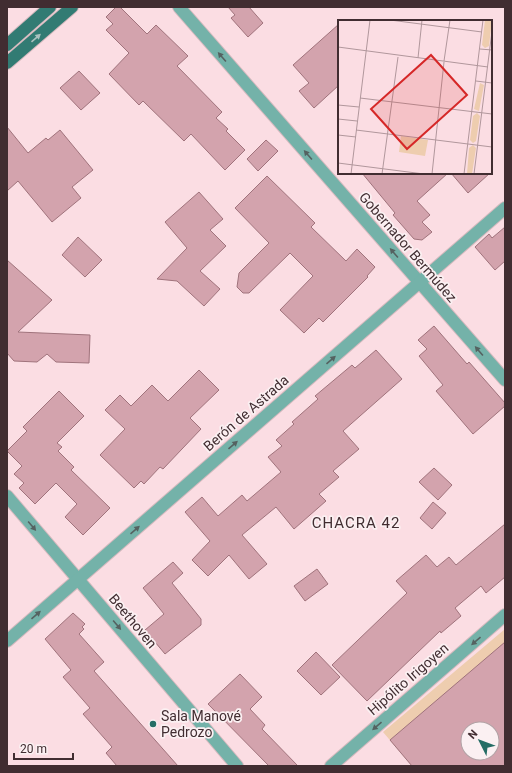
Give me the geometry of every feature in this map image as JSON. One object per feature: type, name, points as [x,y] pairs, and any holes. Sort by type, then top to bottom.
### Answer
[{"type":"main road","points":[[7,45],[50,7]]},
{"type":"main road","points":[[7,63],[72,7]]},
{"type":"street","name":"Gobernador Bermúdez","points":[[178,7],[505,380]]},
{"type":"street","name":"Berón de Astrada","points":[[7,641],[505,208]]},
{"type":"street","name":"Beethoven","points":[[7,496],[237,766]]},
{"type":"street","name":"Hipólito Irigoyen","points":[[331,766],[505,615]]},
{"type":"shaded area","points":[[505,629],[505,766],[412,766],[383,732]]},
{"type":"building","points":[[116,7],[120,7],[147,34],[156,25],[188,56],[177,66],[222,112],[216,118],[228,129],[226,131],[245,150],[225,170],[191,134],[184,141],[143,101],[139,105],[109,74],[129,53],[106,30],[113,24],[106,17]]},
{"type":"building","points":[[228,7],[249,7],[263,23],[248,37],[231,18],[235,15]]},
{"type":"building","points":[[338,25],[338,86],[314,108],[299,91],[309,83],[293,65]]},
{"type":"building","points":[[79,71],[100,93],[81,110],[60,88]]},
{"type":"building","points":[[7,127],[28,153],[46,138],[48,140],[60,130],[93,170],[72,187],[81,198],[52,222],[18,181],[7,191]]},
{"type":"building","points":[[266,140],[278,151],[258,171],[247,159]]},
{"type":"building","points":[[363,174],[447,174],[417,201],[430,215],[422,222],[432,232],[422,240],[414,239],[393,215],[395,213]]},
{"type":"building","points":[[452,174],[489,174],[468,193]]},
{"type":"building","points":[[267,176],[315,223],[311,227],[346,261],[357,249],[375,267],[367,276],[368,277],[323,322],[319,318],[304,333],[280,310],[313,276],[290,253],[249,293],[243,293],[237,287],[239,273],[269,243],[235,208]]},
{"type":"building","points":[[199,192],[223,219],[210,230],[226,246],[200,271],[220,289],[204,306],[177,281],[157,279],[187,248],[165,222]]},
{"type":"building","points":[[505,227],[505,261],[495,270],[475,247],[489,234],[492,238]]},
{"type":"building","points":[[78,237],[102,260],[85,277],[62,255]]},
{"type":"building","points":[[7,260],[52,300],[18,332],[90,335],[89,363],[56,362],[47,354],[37,362],[14,361],[7,353]]},
{"type":"building","points":[[434,326],[467,364],[469,362],[505,403],[505,406],[473,434],[436,391],[443,385],[419,356],[427,349],[418,340]]},
{"type":"building","points":[[376,350],[402,379],[343,431],[359,449],[333,471],[339,477],[319,494],[326,501],[294,529],[276,507],[242,535],[267,564],[249,579],[229,555],[208,576],[192,560],[210,541],[185,512],[202,497],[218,516],[242,495],[247,501],[281,472],[268,457],[282,446],[276,440],[294,424],[292,422],[318,399],[315,396],[352,365],[355,368]]},
{"type":"building","points":[[199,370],[219,390],[190,418],[201,429],[163,469],[160,467],[144,484],[141,481],[134,488],[100,455],[125,429],[105,410],[120,395],[131,406],[152,385],[168,401]]},
{"type":"building","points":[[59,391],[84,416],[57,443],[62,447],[58,451],[74,467],[71,470],[110,508],[83,535],[65,517],[77,504],[56,483],[35,504],[19,488],[24,483],[14,474],[22,466],[7,451],[27,431],[23,427]]},
{"type":"building","points":[[434,468],[452,485],[438,500],[419,482]]},
{"type":"building","points":[[433,502],[446,513],[432,529],[420,518]]},
{"type":"building","points":[[505,524],[505,577],[486,593],[481,586],[455,608],[461,616],[441,633],[440,631],[367,701],[332,665],[407,593],[396,581],[426,555],[437,567],[449,557],[456,565]]},
{"type":"building","points":[[173,562],[183,573],[172,583],[201,619],[201,625],[165,654],[145,630],[164,614],[143,588]]},
{"type":"building","points":[[317,569],[328,584],[305,601],[294,586]]},
{"type":"building","points":[[73,613],[85,624],[82,627],[84,629],[79,634],[104,662],[94,671],[178,766],[117,766],[106,753],[112,747],[83,714],[90,708],[63,677],[71,670],[45,639]]},
{"type":"building","points":[[505,642],[505,766],[412,766],[390,740]]},
{"type":"building","points":[[316,652],[340,677],[321,695],[297,671]]},
{"type":"building","points":[[240,674],[262,697],[250,709],[265,725],[262,729],[298,766],[269,766],[208,704]]},
{"type":"place","name":"Sala Manové Pedrozo","points":[[153,724]]},
{"type":"district","name":"CHACRA 42","points":[[356,523]]}]
